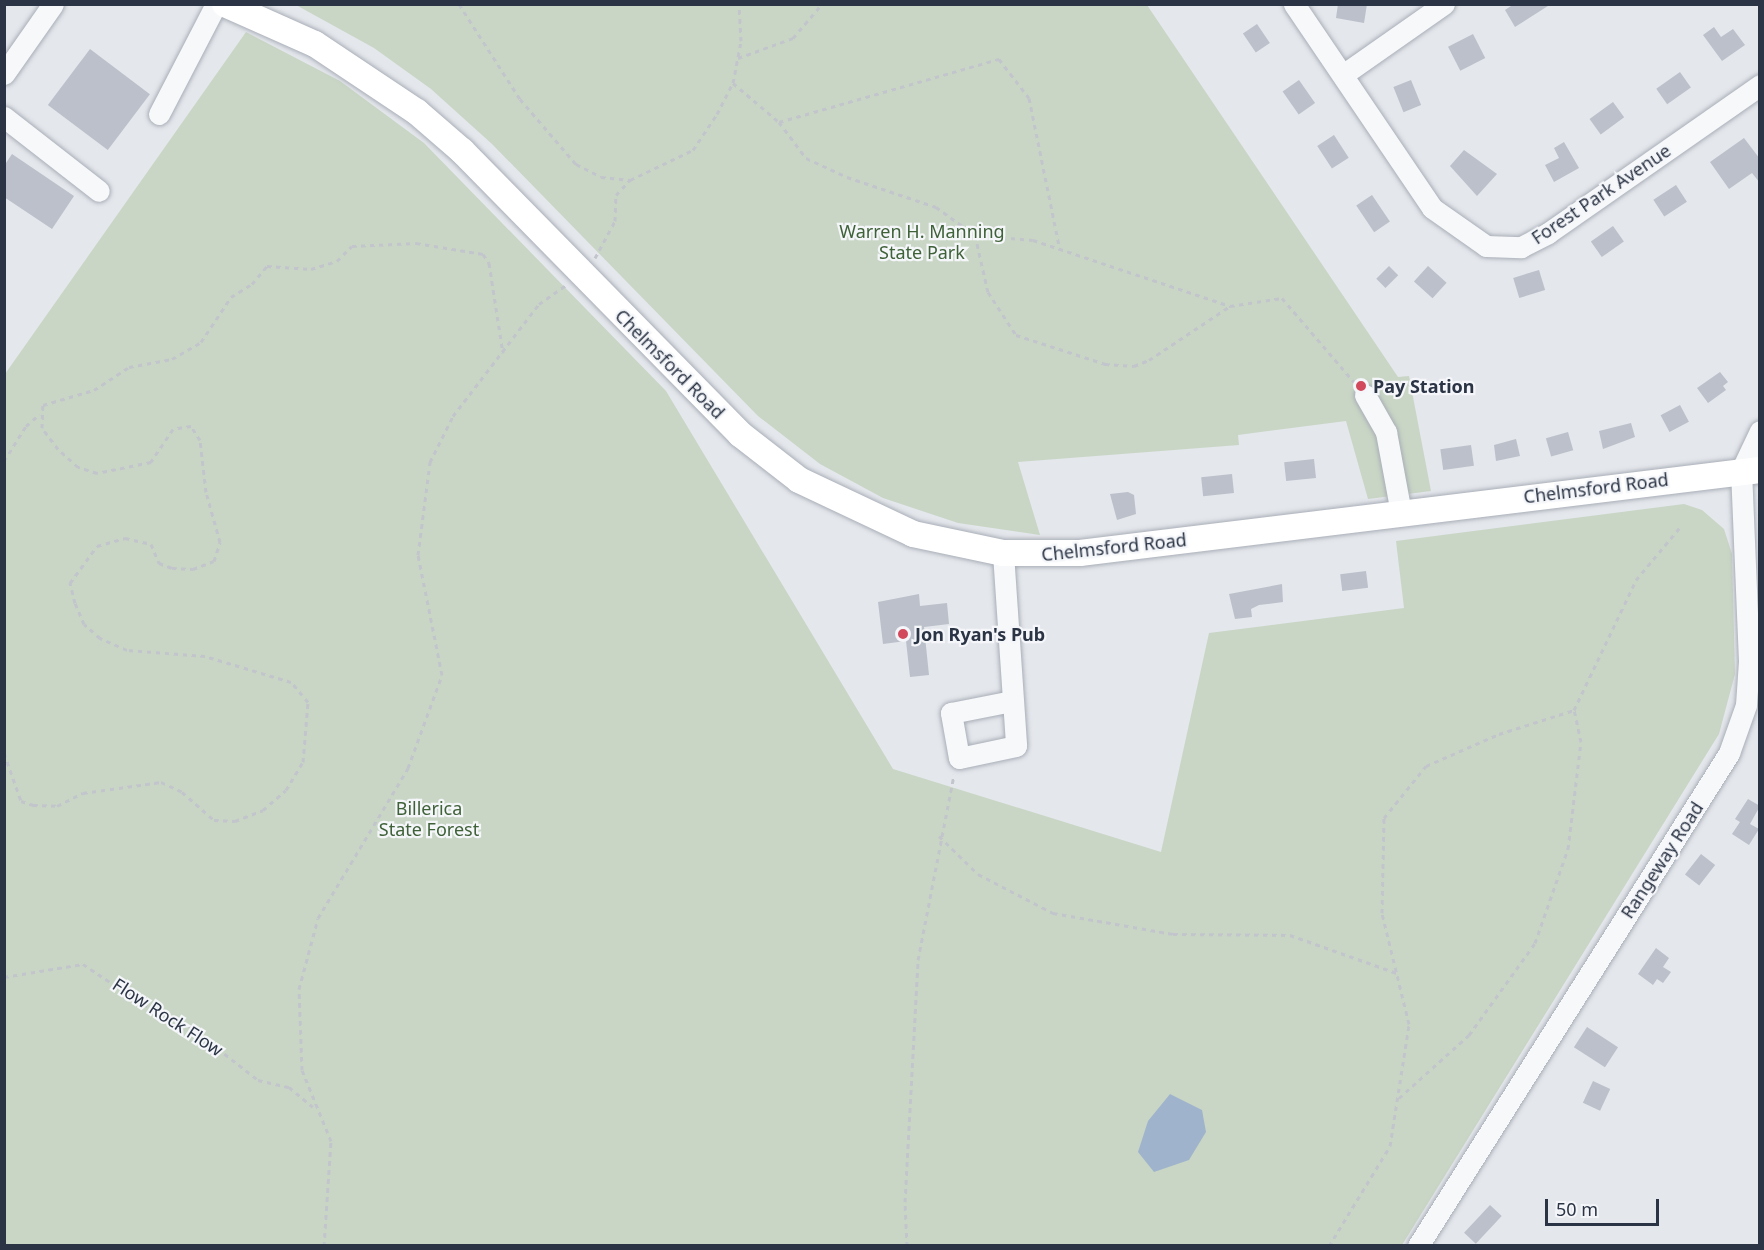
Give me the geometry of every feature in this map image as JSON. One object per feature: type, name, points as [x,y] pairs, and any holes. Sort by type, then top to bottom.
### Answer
[{"type":"main road","name":"Chelmsford Road","points":[[225,4],[315,44],[417,112],[581,272],[740,434],[799,480],[912,534],[1003,553],[1080,553],[1750,470]]},
{"type":"street","points":[[4,74],[53,4]]},
{"type":"street","points":[[159,114],[216,4]]},
{"type":"street","name":"Forest Park Avenue","points":[[1294,4],[1344,74],[1432,208],[1471,239],[1504,249],[1521,247],[1548,233],[1760,85]]},
{"type":"street","points":[[1344,74],[1444,4]]},
{"type":"street","points":[[4,117],[99,191]]},
{"type":"street","points":[[1365,395],[1386,432],[1401,513]]},
{"type":"street","name":"Rangeway Road","points":[[1425,1243],[1729,753],[1746,705],[1749,661],[1750,470],[1760,431]]},
{"type":"street","points":[[1003,553],[1012,635],[1012,701],[1016,746],[958,758],[951,713],[1012,701]]},
{"type":"path","points":[[459,4],[520,99],[576,164],[601,177],[630,180]]},
{"type":"path","points":[[324,1245],[324,1200],[332,1157],[331,1141],[302,1070],[299,989],[318,918],[408,768],[442,675],[419,578],[423,493],[440,436],[539,304],[581,272],[601,252],[615,222],[616,195],[630,180],[693,150],[733,83],[738,58],[739,4]]},
{"type":"path","points":[[738,58],[793,38],[822,4]]},
{"type":"path","points":[[779,122],[999,59],[1029,98],[1060,251]]},
{"type":"path","points":[[733,83],[779,122],[807,158],[847,177],[936,207],[975,235],[1033,240],[1060,251],[1230,306]]},
{"type":"path","points":[[975,235],[988,292],[1016,335],[1106,364],[1134,366],[1149,360],[1230,306],[1282,298],[1365,395]]},
{"type":"path","points":[[4,753],[21,801],[33,805],[57,806],[83,793],[161,782],[182,792],[214,820],[235,821],[263,810],[286,790],[303,762],[308,702],[291,682],[206,656],[127,650],[100,638],[84,624],[75,603],[70,583],[97,546],[125,538],[151,544],[159,563],[172,568],[193,569],[214,561],[220,542],[206,492],[200,440],[191,426],[173,429],[151,462],[97,473],[78,467],[58,449],[42,428],[40,414],[43,405],[55,398],[94,390],[129,367],[172,359],[201,342],[231,297],[252,284],[267,266],[311,269],[337,261],[352,246],[416,243],[483,254],[489,263],[503,353]]},
{"type":"path","points":[[4,461],[26,426],[40,414]]},
{"type":"path","points":[[1397,1100],[1469,1035],[1534,942],[1568,849],[1581,742],[1574,710],[1636,580],[1681,526]]},
{"type":"path","points":[[1329,1245],[1390,1146],[1409,1024],[1382,913],[1384,818],[1426,766],[1499,734],[1574,710]]},
{"type":"path","points":[[907,1245],[905,1202],[918,960],[939,836],[958,758]]},
{"type":"path","points":[[939,836],[978,874],[1053,913],[1173,934],[1290,935],[1396,973]]},
{"type":"path","name":"Flow Rock Flow","points":[[4,976],[83,964],[143,1004],[189,1026],[258,1080],[305,1098],[318,1113]]},
{"type":"green space","name":"Warren H. Manning State Park","points":[[296,5],[1147,5],[1398,377],[1409,376],[1431,491],[1368,499],[1346,421],[1238,435],[1239,445],[1018,462],[1040,535],[958,523],[883,498],[820,464],[758,416],[492,144],[431,89],[374,48]]},
{"type":"green space","name":"Billerica State Forest","points":[[246,32],[340,81],[424,143],[666,391],[893,769],[1161,852],[1209,633],[1404,608],[1396,541],[1684,504],[1702,510],[1724,529],[1732,554],[1735,674],[1719,734],[1402,1245],[5,1246],[5,374]]},
{"type":"water","points":[[1170,1094],[1202,1110],[1206,1132],[1189,1160],[1154,1172],[1138,1152],[1148,1121]]},
{"type":"building","points":[[1338,4],[1367,4],[1364,23],[1336,18]]},
{"type":"building","points":[[1514,4],[1551,4],[1515,27],[1505,10]]},
{"type":"building","points":[[1257,24],[1270,43],[1256,53],[1243,34]]},
{"type":"building","points":[[1714,27],[1721,37],[1733,29],[1745,45],[1722,61],[1703,35]]},
{"type":"building","points":[[1473,34],[1485,58],[1460,71],[1448,47]]},
{"type":"building","points":[[90,49],[150,94],[108,150],[48,105]]},
{"type":"building","points":[[1680,72],[1691,88],[1667,104],[1656,89]]},
{"type":"building","points":[[1299,80],[1315,103],[1299,114],[1283,91]]},
{"type":"building","points":[[1411,80],[1421,105],[1403,112],[1393,87]]},
{"type":"building","points":[[1613,102],[1624,117],[1601,134],[1590,119]]},
{"type":"building","points":[[1334,135],[1349,158],[1332,169],[1317,146]]},
{"type":"building","points":[[1744,138],[1760,159],[1760,183],[1752,173],[1729,189],[1710,162]]},
{"type":"building","points":[[1564,142],[1579,168],[1554,182],[1545,165],[1559,158],[1554,148]]},
{"type":"building","points":[[1464,150],[1497,174],[1477,196],[1450,166]]},
{"type":"building","points":[[12,154],[74,196],[52,229],[4,197],[4,166]]},
{"type":"building","points":[[1676,185],[1687,202],[1664,216],[1653,200]]},
{"type":"building","points":[[1372,195],[1390,222],[1374,232],[1356,206]]},
{"type":"building","points":[[1613,226],[1624,242],[1602,257],[1591,241]]},
{"type":"building","points":[[1389,266],[1398,275],[1385,288],[1376,279]]},
{"type":"building","points":[[1428,266],[1447,283],[1433,298],[1414,282]]},
{"type":"building","points":[[1539,270],[1545,290],[1519,298],[1513,278]]},
{"type":"building","points":[[1720,372],[1728,382],[1723,386],[1726,390],[1708,403],[1697,388]]},
{"type":"building","points":[[1680,405],[1689,422],[1669,432],[1661,415]]},
{"type":"building","points":[[1631,423],[1635,437],[1603,449],[1599,431]]},
{"type":"building","points":[[1568,432],[1573,450],[1551,457],[1546,438]]},
{"type":"building","points":[[1516,439],[1520,456],[1496,461],[1494,445]]},
{"type":"building","points":[[1471,445],[1474,466],[1443,470],[1440,449]]},
{"type":"building","points":[[1314,459],[1316,478],[1286,481],[1284,462]]},
{"type":"building","points":[[1232,474],[1234,493],[1203,496],[1201,477]]},
{"type":"building","points":[[1128,492],[1134,495],[1136,514],[1117,520],[1110,494]]},
{"type":"building","points":[[1366,571],[1368,588],[1342,591],[1340,574]]},
{"type":"building","points":[[1282,584],[1283,602],[1259,605],[1251,609],[1252,617],[1235,619],[1229,594]]},
{"type":"building","name":"Jon Ryan's Pub","points":[[919,594],[920,606],[947,603],[949,624],[924,627],[929,675],[910,677],[906,641],[883,644],[878,602]]},
{"type":"building","points":[[1748,799],[1760,806],[1750,824],[1759,829],[1749,845],[1732,834],[1740,822],[1735,819]]},
{"type":"building","points":[[1701,854],[1715,865],[1699,886],[1685,874]]},
{"type":"building","points":[[1656,948],[1669,958],[1663,967],[1671,972],[1663,983],[1657,979],[1653,985],[1638,974]]},
{"type":"building","points":[[1587,1027],[1618,1047],[1605,1067],[1574,1047]]},
{"type":"building","points":[[1593,1081],[1610,1089],[1600,1111],[1583,1103]]},
{"type":"building","points":[[1490,1205],[1502,1216],[1476,1244],[1464,1233]]},
{"type":"place","name":"Pay Station","points":[[1361,386]]},
{"type":"place","name":"Jon Ryan's Pub","points":[[903,634]]}]
